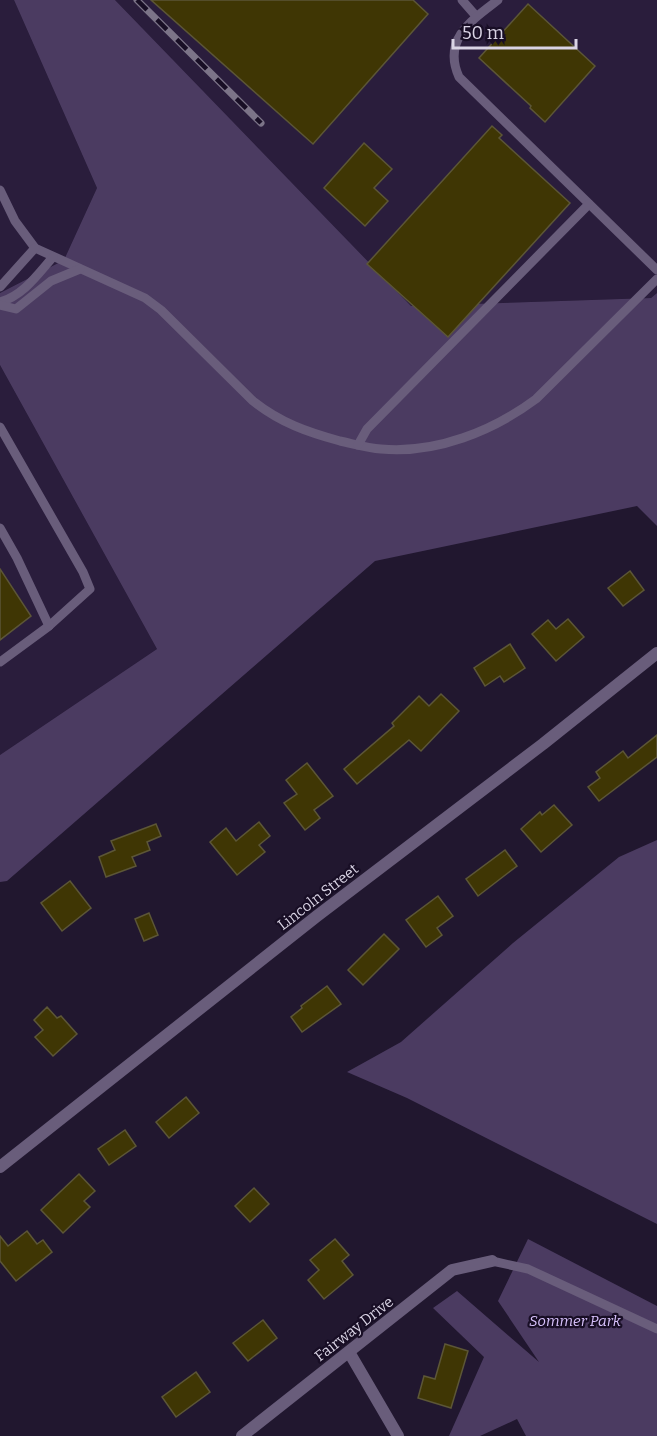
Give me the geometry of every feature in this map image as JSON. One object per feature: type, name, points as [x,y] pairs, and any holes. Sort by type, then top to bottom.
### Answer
[{"type":"street","name":"Lincoln Street","points":[[0,1167],[317,916],[534,751],[657,653]]},
{"type":"street","name":"Fairway Drive","points":[[242,1436],[452,1270],[492,1261]]},
{"type":"street","points":[[349,1352],[398,1436]]},
{"type":"lane","points":[[462,0],[476,16]]},
{"type":"lane","points":[[498,0],[476,16],[457,38],[453,53],[454,66],[459,77],[657,270]]},
{"type":"lane","points":[[0,190],[15,221],[35,248],[145,298],[161,310],[253,401],[269,413],[309,433],[381,449],[425,447],[449,442],[496,424],[520,411],[536,399],[657,279]]},
{"type":"lane","points":[[358,445],[367,429],[590,204]]},
{"type":"lane","points":[[0,287],[35,248]]},
{"type":"lane","points":[[0,303],[12,299],[53,257]]},
{"type":"lane","points":[[0,303],[16,309],[51,281],[80,269]]},
{"type":"lane","points":[[0,427],[83,572],[90,589],[49,626],[0,662]]},
{"type":"lane","points":[[0,528],[49,626]]},
{"type":"lane","points":[[492,1261],[528,1269],[657,1329]]},
{"type":"shaded area","points":[[0,0],[14,0],[97,188],[64,260],[0,293]]},
{"type":"shaded area","points":[[115,0],[657,0],[657,293],[651,298],[411,306]]},
{"type":"shaded area","points":[[0,365],[157,649],[0,755]]},
{"type":"green space","points":[[14,0],[115,0],[411,306],[651,298],[657,293],[657,526],[637,506],[375,561],[7,881],[0,882],[0,755],[157,649],[0,365],[0,293],[64,260],[97,188]]},
{"type":"green space","points":[[657,840],[657,1224],[407,1098],[347,1072],[401,1042],[513,943],[619,857]]},
{"type":"green space","name":"Sommer Park","points":[[528,1239],[657,1306],[657,1436],[526,1436],[517,1419],[480,1436],[449,1436],[484,1357],[433,1308],[457,1291],[539,1362],[498,1301]]},
{"type":"building","points":[[151,0],[413,0],[428,14],[313,144]]},
{"type":"building","points":[[528,4],[595,66],[545,122],[479,58]]},
{"type":"building","points":[[492,126],[502,135],[499,138],[570,203],[448,337],[367,264]]},
{"type":"building","points":[[364,143],[392,169],[374,188],[388,201],[365,226],[324,188]]},
{"type":"building","points":[[0,569],[31,616],[0,640]]},
{"type":"building","points":[[630,571],[644,590],[623,606],[608,588]]},
{"type":"building","points":[[568,619],[584,637],[556,661],[532,634],[548,620],[556,629]]},
{"type":"building","points":[[510,644],[525,668],[504,682],[500,676],[485,686],[474,668]]},
{"type":"building","points":[[441,694],[459,711],[421,751],[409,740],[357,784],[344,769],[394,726],[392,723],[419,696],[429,706]]},
{"type":"building","points":[[657,735],[657,757],[599,801],[588,787],[600,778],[596,772],[623,751],[628,758]]},
{"type":"building","points":[[307,763],[333,796],[314,810],[320,818],[305,830],[284,803],[297,794],[286,780]]},
{"type":"building","points":[[554,805],[572,825],[541,852],[521,829],[540,812],[542,815]]},
{"type":"building","points":[[259,822],[270,836],[259,845],[265,852],[237,875],[210,842],[226,828],[236,841]]},
{"type":"building","points":[[156,824],[161,836],[147,842],[150,850],[132,857],[136,866],[106,877],[99,857],[115,850],[111,841]]},
{"type":"building","points":[[505,850],[517,866],[478,896],[466,879]]},
{"type":"building","points":[[70,881],[91,908],[62,931],[41,903]]},
{"type":"building","points":[[438,896],[453,916],[437,928],[442,935],[426,947],[406,920]]},
{"type":"building","points":[[149,913],[158,935],[144,941],[135,919]]},
{"type":"building","points":[[384,934],[399,949],[363,985],[348,970]]},
{"type":"building","points":[[327,986],[341,1004],[302,1032],[291,1017],[302,1008],[301,1006]]},
{"type":"building","points":[[47,1007],[57,1018],[61,1016],[77,1034],[53,1056],[35,1037],[43,1030],[34,1020]]},
{"type":"building","points":[[186,1097],[199,1113],[169,1138],[156,1122]]},
{"type":"building","points":[[125,1130],[136,1146],[109,1165],[98,1149]]},
{"type":"building","points":[[79,1174],[95,1191],[84,1201],[90,1207],[63,1233],[41,1210]]},
{"type":"building","points":[[254,1188],[269,1204],[250,1222],[235,1206]]},
{"type":"building","points":[[27,1231],[37,1244],[43,1240],[52,1252],[16,1281],[0,1261],[0,1236],[8,1246]]},
{"type":"building","points":[[335,1239],[349,1255],[342,1261],[353,1275],[324,1299],[308,1280],[319,1270],[310,1260]]},
{"type":"building","points":[[263,1320],[277,1338],[248,1361],[233,1343]]},
{"type":"building","points":[[445,1344],[468,1351],[451,1408],[418,1398],[424,1376],[435,1379]]},
{"type":"building","points":[[196,1372],[210,1392],[176,1417],[162,1397]]},
{"type":"railway","points":[[137,0],[261,123]]}]
